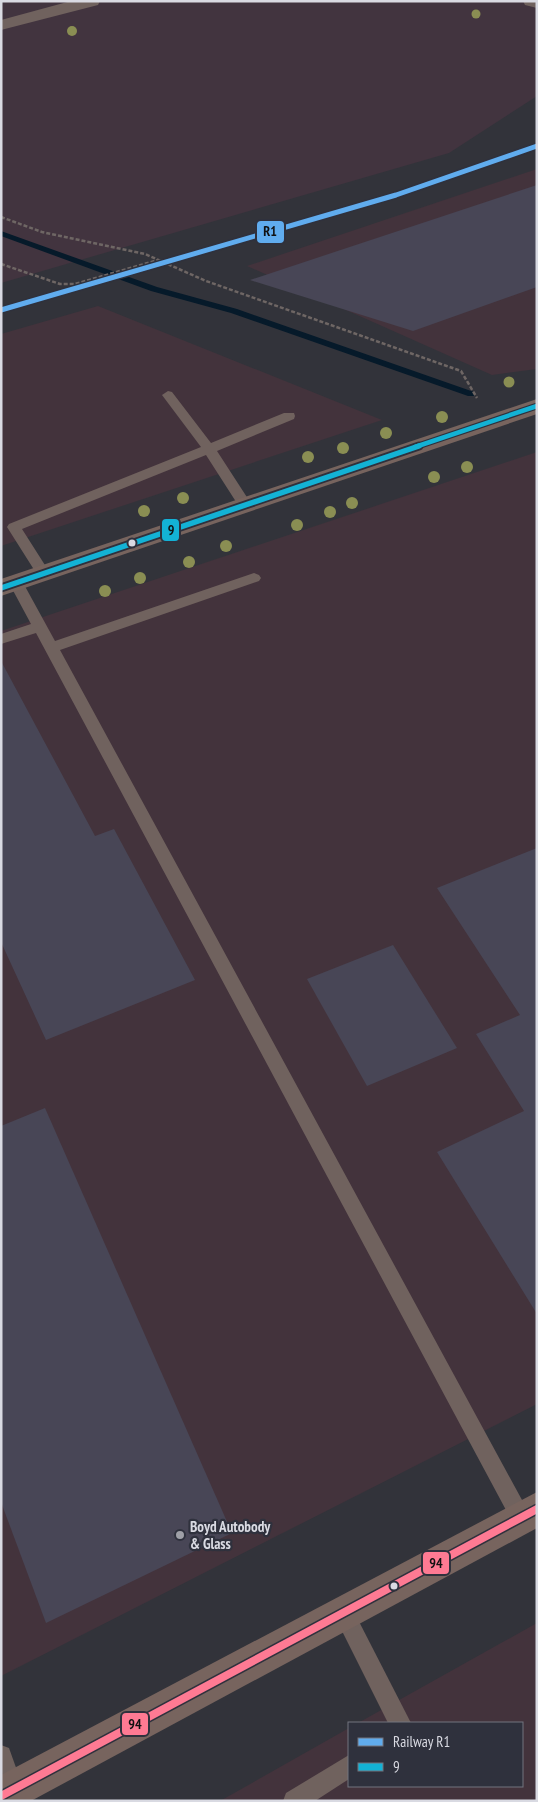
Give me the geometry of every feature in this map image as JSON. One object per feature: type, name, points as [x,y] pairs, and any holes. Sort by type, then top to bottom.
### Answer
[{"type":"street","points":[[1,26],[92,1]]},
{"type":"street","points":[[531,1],[537,3]]},
{"type":"street","points":[[9,585],[537,406]]},
{"type":"street","points":[[7,1793],[529,1513]]},
{"type":"lane","points":[[168,395],[209,449],[245,505]]},
{"type":"lane","points":[[43,573],[14,527],[289,416]]},
{"type":"lane","points":[[51,648],[254,578]]},
{"type":"lane","points":[[9,585],[40,626],[529,1513]]},
{"type":"lane","points":[[1,639],[40,626]]},
{"type":"lane","points":[[344,1613],[399,1722]]},
{"type":"lane","points":[[1,1756],[7,1793]]},
{"type":"lane","points":[[294,1801],[348,1767]]},
{"type":"path","points":[[1,217],[42,232],[145,254],[206,281],[461,371],[477,398]]},
{"type":"path","points":[[1,264],[60,284],[74,284],[158,260]]},
{"type":"shaded area","points":[[1,1],[537,1],[537,96],[449,153],[1,283]]},
{"type":"shaded area","points":[[537,169],[537,369],[492,375],[247,266]]},
{"type":"shaded area","points":[[98,306],[382,420],[1,546],[1,334]]},
{"type":"shaded area","points":[[537,452],[537,1404],[1,1676],[1,631]]},
{"type":"shaded area","points":[[537,1623],[537,1801],[220,1801],[348,1729],[348,1787],[523,1787],[523,1722],[360,1722]]},
{"type":"building","points":[[537,185],[537,287],[413,331],[250,280]]},
{"type":"building","points":[[1,661],[95,836],[114,829],[195,980],[46,1040],[1,942]]},
{"type":"building","points":[[537,848],[537,1314],[437,1152],[524,1111],[476,1034],[520,1015],[437,888]]},
{"type":"building","points":[[393,945],[457,1048],[367,1086],[307,979]]},
{"type":"building","points":[[45,1108],[232,1533],[46,1623],[1,1502],[1,1126]]},
{"type":"waterway","points":[[1,233],[154,289],[234,311],[471,394]]},
{"type":"rail line","name":"R1","points":[[1,310],[396,195],[537,146]]},
{"type":"transit line","name":"9","points":[[1,588],[537,406]]},
{"type":"transit line","name":"94","points":[[1,1796],[537,1509]]},
{"type":"place","name":"Boyd Autobody & Glass","points":[[180,1535]]}]
